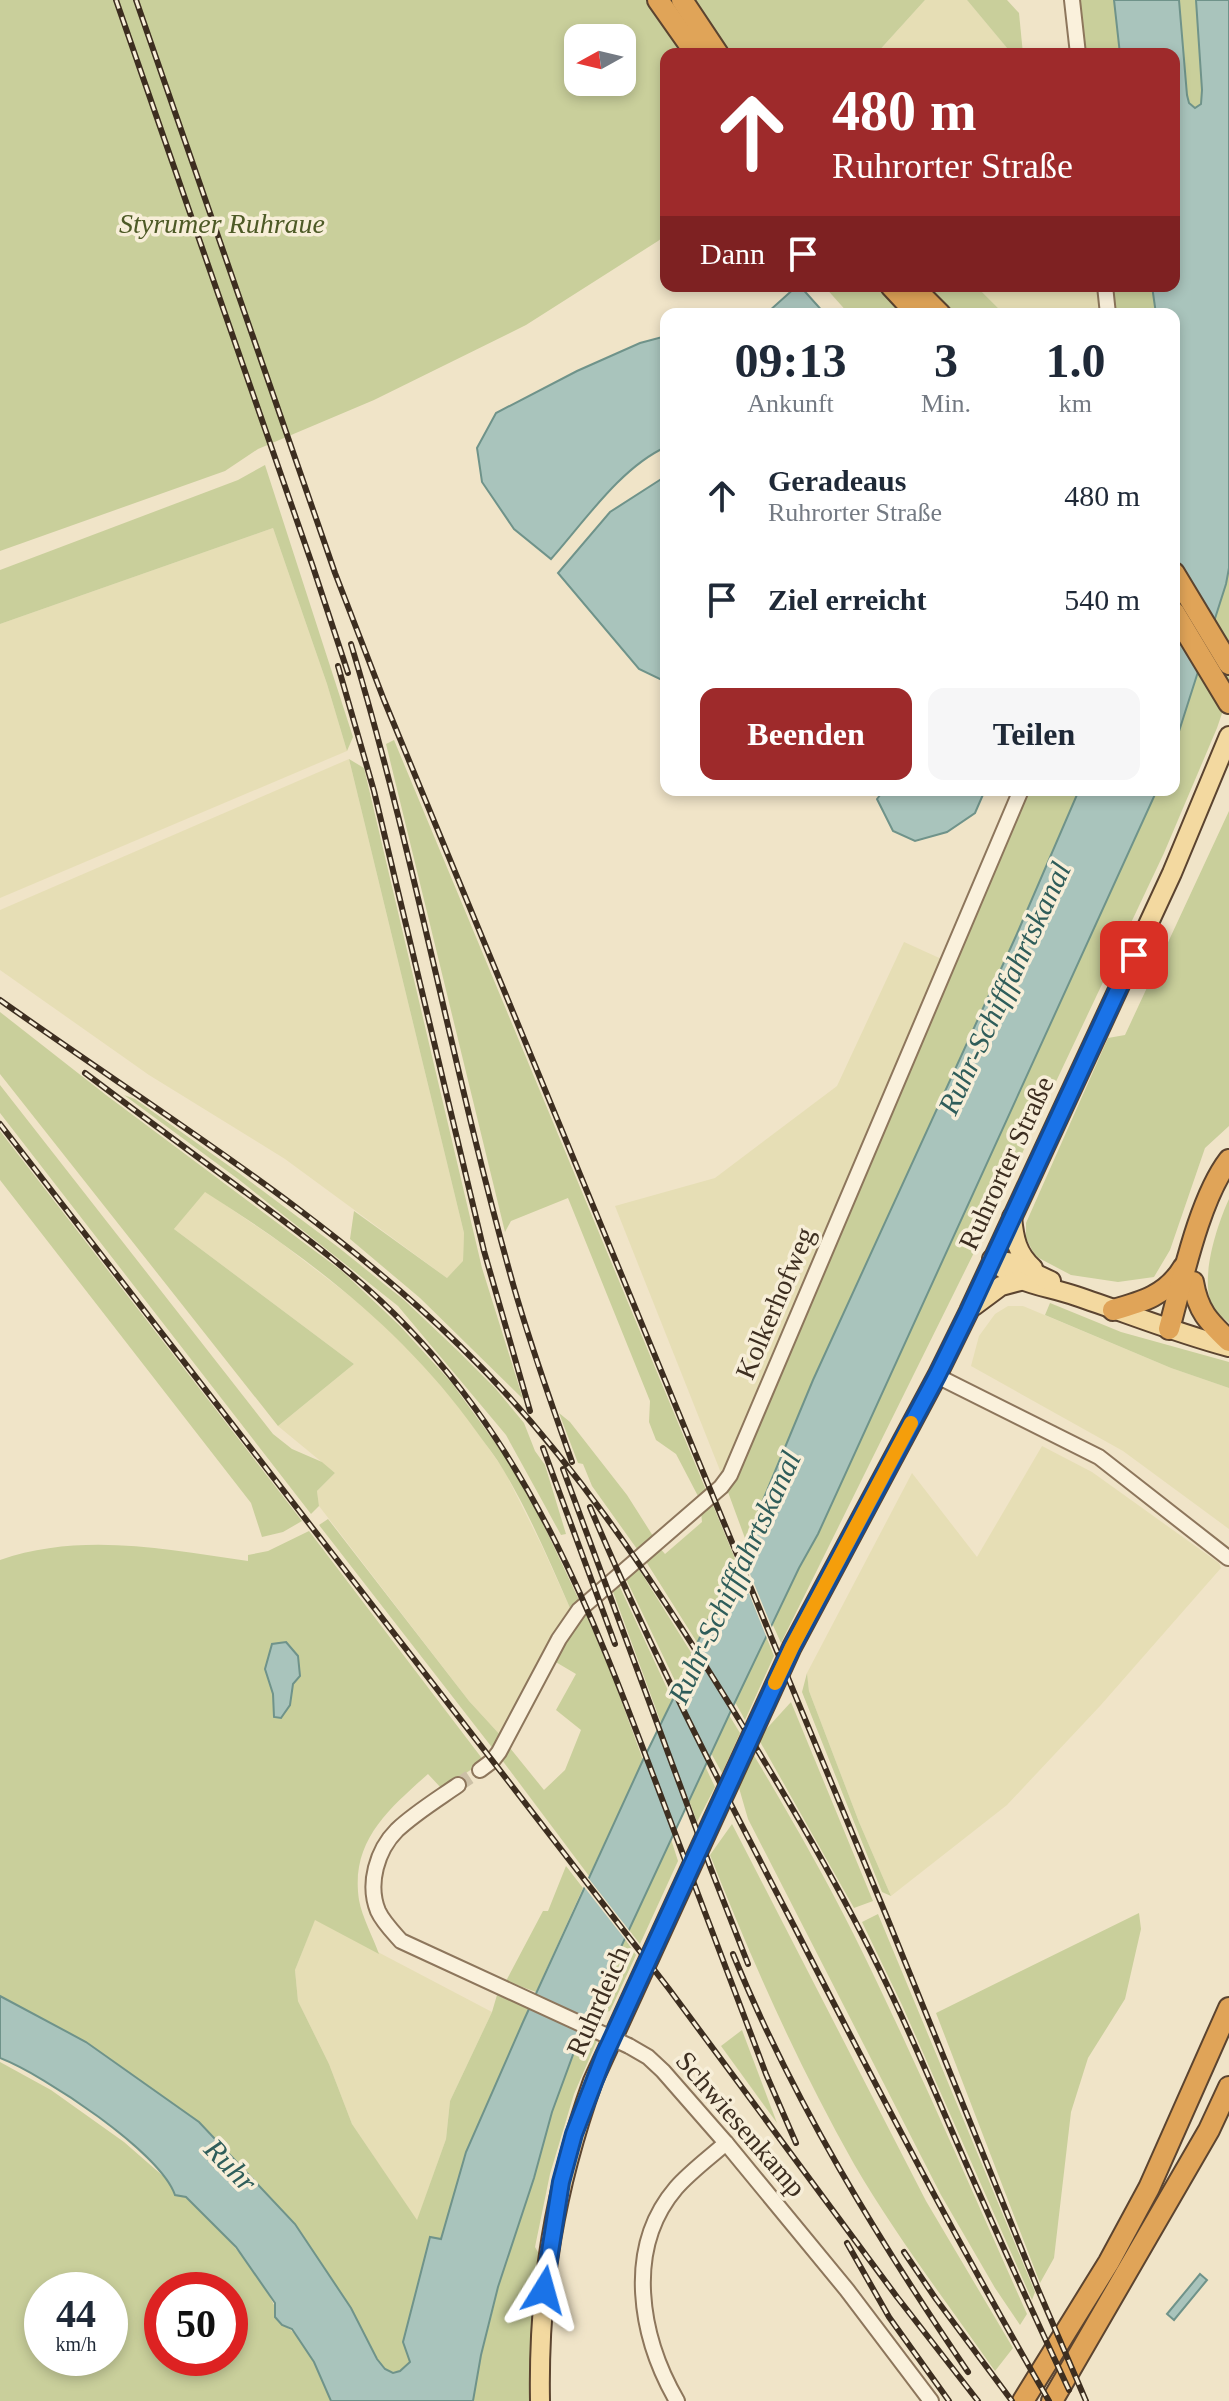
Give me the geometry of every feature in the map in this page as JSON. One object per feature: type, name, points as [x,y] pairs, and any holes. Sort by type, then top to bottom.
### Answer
[{"type":"highway","points":[[658,0],[692,48]]},
{"type":"highway","points":[[682,0],[714,48]]},
{"type":"highway","points":[[897,292],[911,308]]},
{"type":"highway","points":[[918,292],[934,308]]},
{"type":"highway","points":[[1180,583],[1229,664]]},
{"type":"highway","points":[[1180,622],[1229,703]]},
{"type":"highway","points":[[1175,1332],[1187,1261],[1208,1200],[1229,1160]]},
{"type":"highway","points":[[1175,1332],[1193,1282],[1206,1228],[1229,1177]]},
{"type":"highway","points":[[1113,1310],[1144,1301],[1162,1291],[1187,1261]]},
{"type":"highway","points":[[1193,1282],[1203,1314],[1229,1344]]},
{"type":"highway","points":[[1023,2401],[1109,2262],[1149,2188],[1229,2008]]},
{"type":"highway","points":[[1052,2401],[1209,2130],[1229,2087]]},
{"type":"highway","points":[[1209,2130],[1229,2106]]},
{"type":"main road","name":"Ruhrorter Straße","points":[[792,1647],[969,1311],[1172,873],[1229,736]]},
{"type":"main road","points":[[1012,1217],[1019,1252],[1042,1276]]},
{"type":"main road","points":[[992,1259],[1013,1263],[1074,1295]]},
{"type":"main road","points":[[992,1259],[1005,1273],[1020,1281],[1074,1295],[1175,1332],[1229,1344]]},
{"type":"main road","points":[[969,1311],[1001,1286],[1020,1281]]},
{"type":"main road","name":"Ruhrdeich","points":[[540,2401],[544,2290],[561,2182],[574,2134],[604,2056],[792,1647]]},
{"type":"street","points":[[1072,0],[1077,48]]},
{"type":"street","name":"Kolkerhofweg","points":[[480,1770],[499,1752],[559,1639],[579,1610],[721,1487],[730,1475],[1018,796]]},
{"type":"street","points":[[937,1376],[1099,1457],[1228,1558]]},
{"type":"street","name":"Schwiesenkamp","points":[[453,1788],[398,1829],[381,1853],[374,1874],[374,1893],[378,1910],[389,1928],[401,1941],[648,2057],[726,2143],[847,2290],[931,2401]]},
{"type":"street","points":[[677,2401],[651,2345],[642,2277],[647,2246],[658,2216],[676,2189],[726,2143]]},
{"type":"shaded area","points":[[925,0],[967,0],[1007,48],[881,48]]},
{"type":"shaded area","points":[[982,292],[1101,292],[1102,308],[998,308]]},
{"type":"shaded area","points":[[273,528],[347,751],[0,898],[0,624]]},
{"type":"shaded area","points":[[349,759],[464,1233],[463,1262],[447,1278],[285,1159],[149,1075],[0,970],[0,910]]},
{"type":"shaded area","points":[[904,942],[946,961],[730,1469],[721,1473],[615,1206],[715,1178],[837,1086]]},
{"type":"shaded area","points":[[205,1191],[281,1243],[363,1306],[414,1354],[453,1398],[504,1470],[570,1608],[502,1737],[469,1701],[319,1506],[317,1491],[335,1473],[278,1426],[354,1364],[174,1229]]},
{"type":"shaded area","points":[[1008,1306],[1023,1306],[1171,1368],[1229,1388],[1229,1529],[1123,1451],[971,1366],[979,1336],[995,1314]]},
{"type":"shaded area","points":[[1042,1446],[1092,1472],[1219,1563],[1221,1568],[1100,1706],[1007,1805],[891,1896],[809,1691],[807,1673],[912,1473],[977,1557]]},
{"type":"shaded area","points":[[315,1919],[492,2012],[450,2101],[446,2139],[417,2221],[352,2124],[329,2064],[298,2001],[295,1970]]},
{"type":"green space","name":"Styrumer Ruhraue","points":[[0,0],[925,0],[881,48],[660,48],[660,240],[526,325],[374,400],[258,449],[225,471],[0,551]]},
{"type":"green space","points":[[967,0],[1007,0],[1019,13],[1022,48],[1007,48]]},
{"type":"green space","points":[[1079,0],[1114,0],[1119,48],[1084,48]]},
{"type":"green space","points":[[1179,0],[1196,0],[1202,90],[1201,104],[1195,108],[1189,103],[1187,95]]},
{"type":"green space","points":[[829,292],[982,292],[998,308],[844,308]]},
{"type":"green space","points":[[1101,292],[1153,292],[1155,308],[1102,308]]},
{"type":"green space","points":[[265,465],[353,737],[347,751],[273,528],[0,624],[0,570],[238,480]]},
{"type":"green space","points":[[1229,568],[1229,693],[1217,728],[1164,853],[1001,1198],[781,1643],[772,1623],[818,1534],[1154,796],[1180,796],[1180,728]]},
{"type":"green space","points":[[394,740],[706,1490],[699,1498],[676,1454],[656,1440],[649,1422],[650,1401],[568,1198],[511,1221],[505,1232],[386,744]]},
{"type":"green space","points":[[349,759],[364,768],[482,1268],[523,1399],[420,1298],[350,1239],[354,1211],[447,1278],[463,1261],[464,1233]]},
{"type":"green space","points":[[1014,796],[1076,796],[1016,936],[813,1380],[746,1541],[721,1473],[730,1469]]},
{"type":"green space","points":[[1229,811],[1229,1126],[1205,1148],[1170,1250],[1154,1277],[1118,1282],[1071,1275],[1035,1256],[1026,1238],[1026,1223],[1108,1038],[1125,1035]]},
{"type":"green space","points":[[0,1012],[343,1272],[400,1326],[451,1382],[507,1459],[536,1509],[579,1600],[570,1608],[531,1522],[501,1466],[448,1395],[418,1361],[352,1298],[317,1270],[281,1242],[205,1192],[174,1229],[354,1364],[278,1426],[0,1074]]},
{"type":"green space","points":[[0,1085],[273,1434],[292,1449],[322,1462],[335,1473],[317,1491],[319,1506],[311,1514],[0,1113]]},
{"type":"green space","points":[[124,1095],[135,1099],[338,1247],[404,1300],[458,1351],[524,1423],[535,1451],[545,1465],[566,1534],[561,1535],[506,1435],[398,1306],[238,1179]]},
{"type":"green space","points":[[0,1131],[302,1521],[283,1532],[262,1537],[251,1503],[0,1180]]},
{"type":"green space","points":[[1229,1199],[1229,1323],[1215,1310],[1210,1299],[1208,1271],[1219,1224]]},
{"type":"green space","points":[[1050,1303],[1121,1332],[1229,1362],[1229,1388],[1171,1368],[1045,1315]]},
{"type":"green space","points":[[559,1413],[570,1422],[627,1495],[653,1536],[637,1549],[592,1486],[583,1464],[578,1463]]},
{"type":"green space","points":[[712,1503],[736,1561],[698,1644],[645,1560],[659,1547],[665,1554],[702,1522],[701,1512]]},
{"type":"green space","points":[[328,1519],[469,1701],[502,1737],[494,1750],[319,1525]]},
{"type":"green space","points":[[309,1531],[484,1761],[442,1789],[428,1774],[387,1814],[367,1843],[360,1860],[359,1900],[379,1954],[315,1920],[295,1970],[298,2001],[329,2064],[352,2124],[417,2220],[446,2139],[450,2101],[497,1995],[529,2008],[466,2152],[441,2240],[431,2237],[410,2362],[396,2372],[385,2369],[199,2122],[86,2042],[0,1996],[0,1560],[61,1547],[92,1545],[154,1548],[248,1561],[248,1555],[268,1551]]},
{"type":"green space","points":[[637,1566],[692,1654],[678,1687],[625,1577]]},
{"type":"green space","points":[[618,1583],[672,1699],[661,1723],[612,1589]]},
{"type":"green space","points":[[585,1612],[643,1760],[589,1876],[502,1760],[510,1748],[544,1790],[565,1770],[581,1730],[556,1710],[576,1674],[554,1661]]},
{"type":"green space","points":[[766,1636],[774,1656],[745,1720],[735,1702]]},
{"type":"green space","points":[[807,1673],[809,1691],[891,1896],[882,1892],[802,1692]]},
{"type":"green space","points":[[791,1702],[873,1901],[854,1908],[758,1738]]},
{"type":"green space","points":[[729,1715],[740,1733],[722,1773],[711,1753]]},
{"type":"green space","points":[[752,1752],[829,1887],[898,2027],[1027,2314],[1020,2325],[941,2195],[748,1819],[737,1781]]},
{"type":"green space","points":[[705,1766],[715,1787],[697,1822],[689,1800]]},
{"type":"green space","points":[[732,1824],[926,2201],[1013,2348],[995,2371],[870,2191],[795,2051],[710,1855]]},
{"type":"green space","points":[[671,1839],[678,1861],[640,1944],[629,1930]]},
{"type":"green space","points":[[566,1866],[583,1888],[536,1992],[506,1981],[543,1911],[548,1911]]},
{"type":"green space","points":[[1139,1913],[1141,1929],[1125,1999],[1088,2058],[1071,2112],[1054,2258],[1040,2283],[936,2013]]},
{"type":"green space","points":[[878,1914],[1035,2292],[1032,2300],[902,2005],[862,1922]]},
{"type":"green space","points":[[625,1939],[636,1955],[610,2011],[606,2012],[601,2023],[595,2019],[592,2022],[588,2019]]},
{"type":"green space","points":[[742,2030],[777,2123],[721,2046]]},
{"type":"green space","points":[[581,2033],[597,2041],[574,2094],[550,2174],[535,2247],[542,2259],[534,2401],[473,2401],[498,2287],[552,2112]]},
{"type":"green space","points":[[0,2062],[51,2090],[124,2142],[171,2183],[175,2195],[186,2197],[215,2226],[265,2288],[282,2325],[305,2347],[331,2401],[0,2401]]},
{"type":"water","points":[[1114,0],[1179,0],[1187,95],[1189,103],[1195,108],[1201,104],[1202,90],[1196,0],[1229,0],[1229,568],[1180,728],[1180,308],[1155,308],[1153,292],[1180,292],[1180,48],[1119,48]]},
{"type":"water","points":[[790,292],[805,292],[820,308],[772,308]]},
{"type":"water","points":[[660,338],[660,450],[619,481],[551,559],[514,529],[482,482],[477,448],[496,413],[640,343]]},
{"type":"water","points":[[660,480],[660,679],[639,669],[558,573],[610,512]]},
{"type":"water","points":[[879,796],[982,796],[975,813],[947,832],[915,841],[893,831],[877,799]]},
{"type":"water","points":[[1076,796],[1154,796],[818,1534],[735,1702],[581,2033],[552,2112],[498,2287],[473,2401],[331,2401],[314,2362],[292,2329],[282,2325],[275,2317],[275,2303],[236,2247],[186,2197],[175,2195],[165,2177],[125,2137],[71,2097],[0,2058],[0,1996],[86,2042],[199,2122],[295,2224],[351,2308],[385,2369],[393,2373],[410,2362],[403,2342],[430,2237],[441,2239],[466,2152],[746,1541],[813,1380],[1016,936]]},
{"type":"water","points":[[286,1642],[298,1656],[300,1676],[293,1684],[290,1705],[281,1718],[274,1717],[273,1694],[265,1669],[272,1644]]},
{"type":"water","points":[[1200,2274],[1207,2280],[1174,2320],[1167,2314]]},
{"type":"pier","points":[[739,1547],[773,1630],[768,1641],[734,1556]]},
{"type":"pier","points":[[586,1875],[632,1934],[628,1943],[581,1883]]},
{"type":"tunnel","points":[[458,1785],[480,1770]]},
{"type":"railway","points":[[116,0],[348,673]]},
{"type":"railway","points":[[136,0],[335,573],[384,700],[1086,2401]]},
{"type":"railway","points":[[351,644],[395,803],[491,1204],[526,1329],[572,1462]]},
{"type":"railway","points":[[338,666],[374,791],[484,1251],[530,1411]]},
{"type":"railway","points":[[0,1000],[237,1164],[352,1251],[460,1346],[537,1428],[572,1472],[638,1563],[700,1657],[833,1879],[898,2007],[1069,2390]]},
{"type":"railway","points":[[85,1073],[285,1222],[370,1291],[452,1378],[490,1429],[524,1483],[581,1596],[630,1715],[766,2074],[796,2143]]},
{"type":"railway","points":[[0,1124],[669,1989],[897,2297],[978,2401]]},
{"type":"railway","points":[[543,1448],[615,1644]]},
{"type":"railway","points":[[563,1469],[748,1964]]},
{"type":"railway","points":[[590,1507],[662,1666],[740,1822],[918,2165],[1049,2401]]},
{"type":"railway","points":[[733,1954],[810,2116],[870,2221],[968,2372]]},
{"type":"railway","points":[[847,2243],[889,2317],[949,2401]]},
{"type":"railway","points":[[904,2252],[1012,2401]]},
{"type":"slow traffic","points":[[775,1683],[911,1423]]},
{"type":"route","points":[[544,2290],[561,2182],[574,2134],[604,2056],[792,1647],[937,1376],[1134,955]]},
{"type":"water label","name":"Ruhr-Schifffahrtskanal","points":[[1004,988]]},
{"type":"water label","name":"Ruhr-Schifffahrtskanal","points":[[734,1577]]},
{"type":"water label","name":"Ruhr","points":[[231,2165]]}]
